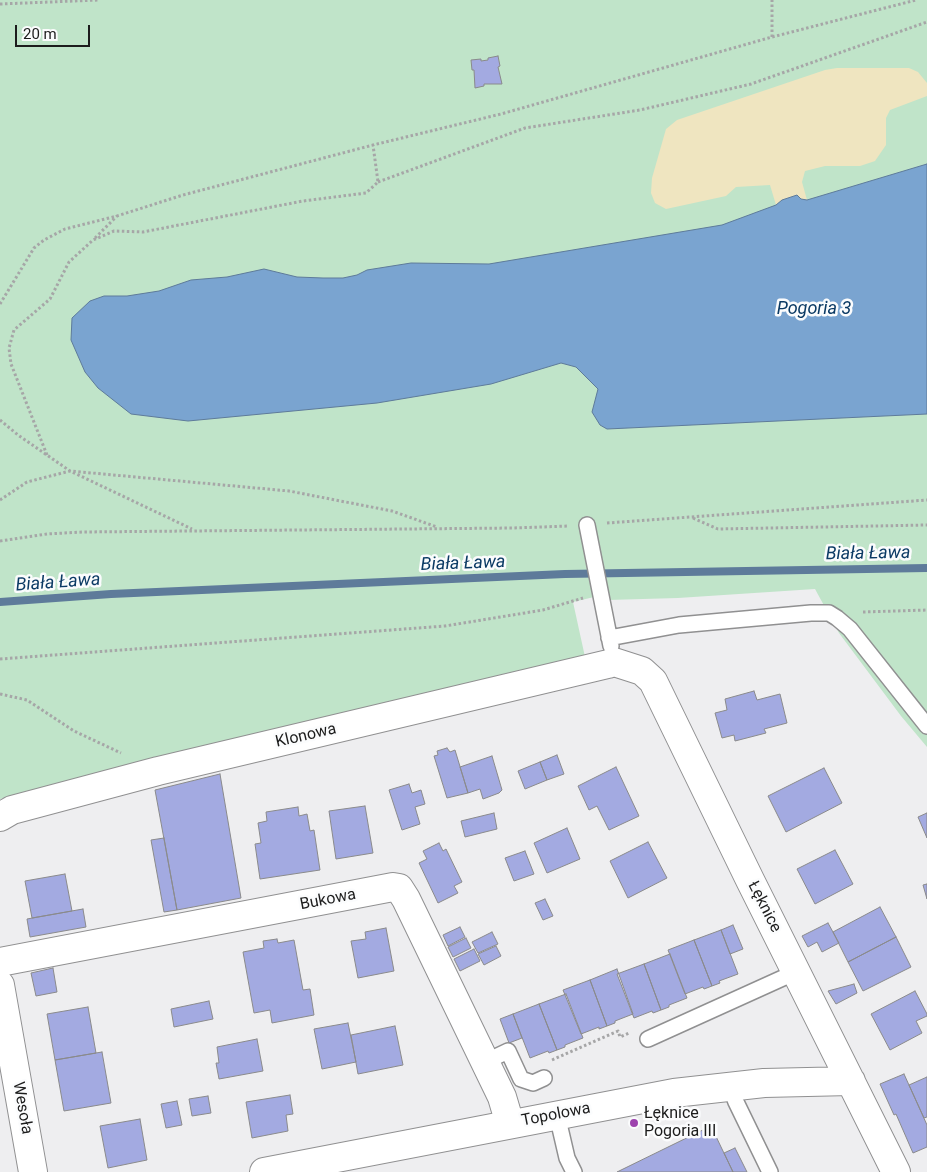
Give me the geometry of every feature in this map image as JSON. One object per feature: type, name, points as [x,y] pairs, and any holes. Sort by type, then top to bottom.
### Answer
[{"type":"street","name":"Klonowa","points":[[0,817],[12,810],[612,650]]},
{"type":"street","name":"Łęknice","points":[[612,650],[653,681],[896,1172]]},
{"type":"street","name":"Bukowa","points":[[0,962],[393,887],[399,888],[485,1062],[506,1108],[510,1124]]},
{"type":"street","name":"Wesoła","points":[[0,985],[33,1172]]},
{"type":"street","name":"Topolowa","points":[[264,1172],[674,1093],[764,1083],[851,1081]]},
{"type":"lane","points":[[587,525],[612,650],[679,625],[828,613],[850,629],[927,726]]},
{"type":"lane","points":[[648,1039],[796,972]]},
{"type":"lane","points":[[485,1062],[508,1051],[521,1078],[533,1082],[544,1078]]},
{"type":"lane","points":[[730,1086],[770,1172]]},
{"type":"lane","points":[[557,1115],[568,1158],[574,1172]]},
{"type":"path","points":[[0,4],[99,0]]},
{"type":"path","points":[[772,0],[772,37]]},
{"type":"path","points":[[0,304],[34,248],[44,240],[65,229],[117,216],[183,195],[373,145],[501,114],[772,37],[916,0]]},
{"type":"path","points":[[93,240],[114,231],[143,232],[303,201],[366,193],[378,182],[525,128],[640,110],[751,84],[927,22]]},
{"type":"path","points":[[373,145],[378,182]]},
{"type":"path","points":[[47,455],[11,364],[9,348],[14,330],[50,299],[68,262],[117,216]]},
{"type":"path","points":[[0,420],[70,471],[194,530]]},
{"type":"path","points":[[0,500],[27,482],[70,471],[289,491],[392,511],[438,528]]},
{"type":"path","points":[[0,541],[47,534],[82,532],[513,528],[587,525],[927,500]]},
{"type":"path","points":[[691,518],[718,530],[927,525]]},
{"type":"path","points":[[0,659],[445,626],[543,610],[573,600],[601,597]]},
{"type":"path","points":[[828,613],[927,610]]},
{"type":"path","points":[[0,694],[26,700],[74,731],[158,771]]},
{"type":"path","points":[[544,1078],[539,1066],[618,1031],[620,1037],[643,1027],[648,1039]]},
{"type":"green space","points":[[0,0],[927,0],[927,747],[901,716],[839,633],[815,589],[678,598],[608,600],[594,597],[573,602],[585,657],[0,799]]},
{"type":"sand","points":[[837,68],[909,68],[918,72],[927,83],[927,96],[890,110],[886,118],[886,145],[875,161],[860,166],[825,166],[805,171],[802,182],[807,200],[782,200],[776,205],[770,185],[736,187],[726,196],[666,209],[655,203],[651,193],[652,178],[666,129],[677,120],[825,70]]},
{"type":"water","name":"Pogoria 3","points":[[927,164],[927,414],[607,429],[600,425],[592,412],[598,389],[576,367],[561,363],[491,384],[377,403],[188,421],[131,414],[98,388],[85,372],[71,340],[72,318],[90,301],[104,296],[127,296],[159,291],[191,280],[227,277],[264,269],[297,277],[343,278],[357,275],[367,270],[411,263],[489,264],[722,225],[797,195],[801,199],[807,200]]},
{"type":"building","points":[[498,56],[500,66],[498,67],[502,84],[484,84],[484,86],[475,88],[474,70],[472,70],[471,60],[488,60],[488,58]]},
{"type":"building","points":[[754,691],[757,700],[780,694],[787,723],[764,729],[766,733],[735,741],[734,735],[722,738],[715,713],[727,710],[725,699]]},
{"type":"building","points":[[447,748],[450,752],[455,750],[468,793],[447,798],[434,756],[438,755],[437,751]]},
{"type":"building","points":[[557,755],[564,774],[547,780],[540,762]]},
{"type":"building","points":[[492,756],[502,790],[483,799],[480,789],[468,793],[460,767]]},
{"type":"building","points":[[540,762],[547,780],[525,789],[518,771]]},
{"type":"building","points":[[616,767],[639,816],[609,830],[597,806],[589,810],[578,786]]},
{"type":"building","points":[[824,768],[842,803],[786,832],[768,796]]},
{"type":"building","points":[[220,774],[241,898],[177,910],[155,790]]},
{"type":"building","points":[[409,784],[412,793],[421,790],[425,804],[415,807],[420,824],[402,830],[389,790]]},
{"type":"building","points":[[365,806],[373,853],[336,859],[329,811]]},
{"type":"building","points":[[298,807],[299,816],[307,814],[310,831],[314,830],[320,870],[260,879],[255,844],[261,843],[258,823],[267,821],[266,812]]},
{"type":"building","points":[[494,813],[497,829],[465,837],[461,821]]},
{"type":"building","points":[[927,813],[927,838],[918,817]]},
{"type":"building","points":[[567,828],[580,859],[547,873],[534,843]]},
{"type":"building","points":[[164,838],[177,910],[164,912],[151,840]]},
{"type":"building","points":[[648,842],[667,878],[628,898],[610,861]]},
{"type":"building","points":[[439,843],[443,851],[446,849],[462,882],[454,886],[458,893],[438,903],[419,863],[427,859],[423,851]]},
{"type":"building","points":[[835,850],[853,884],[815,904],[797,869]]},
{"type":"building","points":[[525,851],[534,874],[514,881],[505,858]]},
{"type":"building","points":[[65,874],[72,911],[32,918],[25,881]]},
{"type":"building","points":[[927,884],[927,899],[923,885]]},
{"type":"building","points":[[545,899],[553,916],[543,920],[535,903]]},
{"type":"building","points":[[880,907],[896,937],[848,962],[833,932]]},
{"type":"building","points":[[83,909],[86,927],[30,937],[27,919]]},
{"type":"building","points":[[828,923],[839,943],[822,952],[817,942],[808,947],[802,936]]},
{"type":"building","points":[[733,925],[743,949],[730,954],[721,930]]},
{"type":"building","points":[[460,927],[465,937],[448,946],[443,935]]},
{"type":"building","points":[[386,928],[394,971],[358,978],[351,941],[366,939],[365,932]]},
{"type":"building","points":[[721,930],[738,974],[719,981],[720,983],[712,986],[694,940]]},
{"type":"building","points":[[492,932],[498,944],[478,953],[472,942]]},
{"type":"building","points":[[896,937],[911,967],[863,991],[848,962]]},
{"type":"building","points":[[466,938],[471,948],[453,957],[448,947]]},
{"type":"building","points":[[277,939],[278,943],[294,940],[303,990],[310,989],[314,1015],[272,1023],[270,1010],[254,1013],[243,952],[264,948],[263,941]]},
{"type":"building","points":[[694,940],[712,986],[704,989],[703,987],[685,994],[668,950]]},
{"type":"building","points":[[496,946],[501,956],[484,965],[478,954]]},
{"type":"building","points":[[474,949],[480,961],[460,971],[454,959]]},
{"type":"building","points":[[670,954],[687,998],[661,1010],[644,964]]},
{"type":"building","points":[[644,964],[661,1010],[653,1013],[652,1011],[634,1018],[617,974]]},
{"type":"building","points":[[53,968],[57,992],[36,996],[31,973]]},
{"type":"building","points":[[617,969],[633,1014],[607,1026],[590,980]]},
{"type":"building","points":[[590,980],[607,1026],[581,1034],[563,990]]},
{"type":"building","points":[[854,984],[857,993],[836,1004],[828,991]]},
{"type":"building","points":[[915,991],[927,1014],[927,1016],[916,1021],[922,1033],[890,1050],[871,1014]]},
{"type":"building","points":[[566,994],[583,1038],[557,1050],[539,1004]]},
{"type":"building","points":[[209,1001],[213,1019],[174,1027],[171,1009]]},
{"type":"building","points":[[539,1004],[557,1050],[549,1053],[548,1051],[530,1058],[513,1014]]},
{"type":"building","points":[[88,1007],[96,1053],[55,1060],[47,1014]]},
{"type":"building","points":[[513,1014],[522,1038],[509,1043],[500,1019]]},
{"type":"building","points":[[348,1023],[356,1062],[322,1069],[314,1029]]},
{"type":"building","points":[[395,1026],[403,1065],[358,1074],[351,1035]]},
{"type":"building","points":[[257,1039],[263,1071],[219,1079],[216,1063],[219,1063],[217,1047]]},
{"type":"building","points":[[102,1052],[111,1103],[64,1111],[55,1060]]},
{"type":"building","points":[[904,1074],[927,1125],[927,1147],[913,1153],[880,1084]]},
{"type":"building","points":[[927,1077],[927,1117],[924,1118],[909,1085]]},
{"type":"building","points":[[290,1095],[293,1114],[286,1115],[288,1131],[252,1138],[246,1102]]},
{"type":"building","points":[[208,1096],[211,1113],[192,1116],[189,1099]]},
{"type":"building","points":[[177,1101],[182,1125],[166,1128],[161,1104]]},
{"type":"building","points":[[140,1119],[147,1160],[108,1168],[100,1126]]},
{"type":"building","points":[[711,1126],[733,1172],[617,1172]]},
{"type":"building","points":[[735,1148],[747,1172],[733,1172],[724,1153]]},
{"type":"waterway","name":"Biała Ława","points":[[0,602],[111,594],[565,574],[927,568]]},
{"type":"place","name":"Łęknice Pogoria III","points":[[634,1123]]}]
